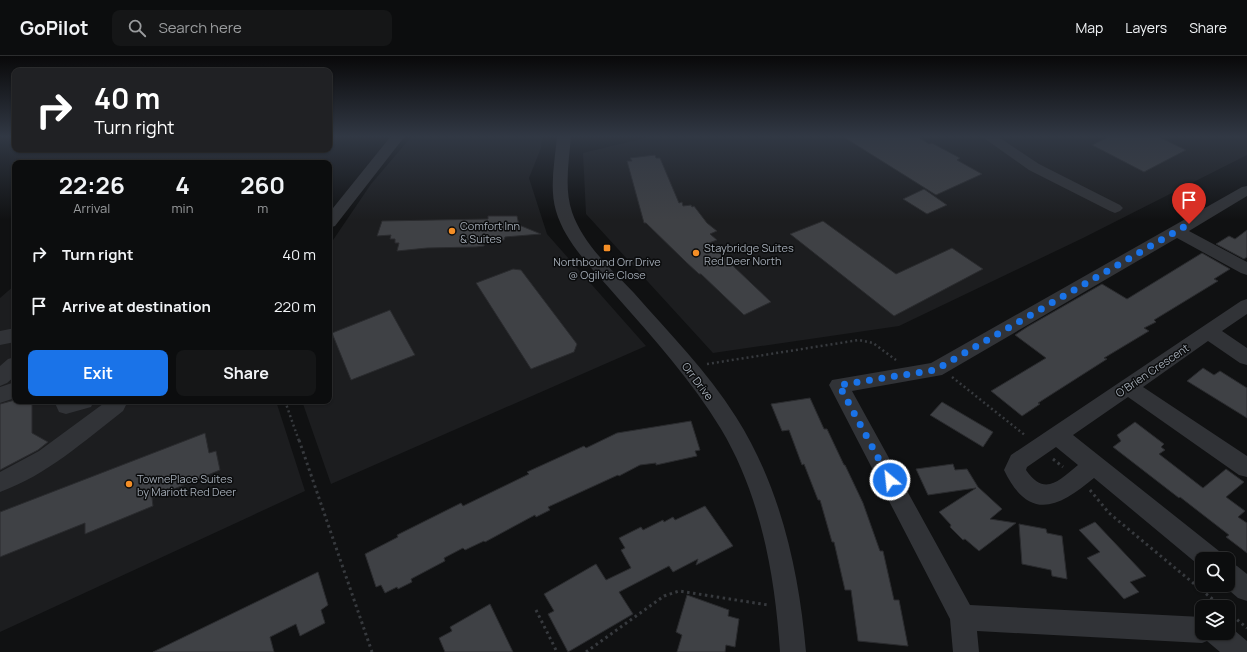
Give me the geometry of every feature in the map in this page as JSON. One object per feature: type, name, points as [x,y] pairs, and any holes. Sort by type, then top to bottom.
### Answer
[{"type":"street","points":[[332,219],[377,164]]},
{"type":"street","name":"Orr Drive","points":[[562,164],[560,188],[564,211],[568,221],[589,254],[693,373],[717,406],[739,442],[753,473],[767,512],[780,561],[790,608],[793,652]]},
{"type":"street","points":[[1029,164],[1115,208]]},
{"type":"street","points":[[966,652],[963,617],[839,385],[928,371],[1247,190]]},
{"type":"street","points":[[1177,231],[1247,268]]},
{"type":"street","name":"O'Brien Crescent","points":[[1094,465],[1056,493],[1048,495],[1038,494],[1030,490],[1018,476],[1016,470],[1019,461],[1247,305]]},
{"type":"street","points":[[1209,332],[1247,358]]},
{"type":"street","points":[[0,338],[12,336]]},
{"type":"street","points":[[0,378],[12,367]]},
{"type":"street","points":[[1128,387],[1247,468]]},
{"type":"street","points":[[0,395],[12,391]]},
{"type":"street","points":[[0,482],[17,476],[38,464],[116,404]]},
{"type":"street","points":[[1057,435],[1201,552]]},
{"type":"street","points":[[1235,580],[1247,589]]},
{"type":"street","points":[[963,617],[1195,630]]},
{"type":"street","points":[[1225,640],[1240,652]]},
{"type":"path","points":[[706,364],[864,340],[873,343],[903,365],[950,375],[1027,437]]},
{"type":"path","points":[[286,404],[372,652]]},
{"type":"path","points":[[1053,458],[1065,468]]},
{"type":"path","points":[[1094,494],[1109,513],[1214,600]]},
{"type":"path","points":[[586,652],[664,596],[679,591],[790,608]]},
{"type":"path","points":[[536,610],[557,652]]},
{"type":"path","points":[[1235,618],[1247,628]]},
{"type":"shaded area","points":[[388,164],[535,164],[529,178],[547,234],[646,346],[331,484],[303,404],[332,404],[332,242],[371,184]]},
{"type":"shaded area","points":[[584,164],[1230,164],[1083,238],[899,326],[713,353],[586,214]]},
{"type":"shaded area","points":[[12,288],[12,404],[277,404],[305,491],[0,632],[0,298]]},
{"type":"building","points":[[628,164],[662,164],[679,203],[682,202],[683,206],[694,206],[707,223],[717,231],[710,234],[717,240],[709,243],[771,302],[744,315],[646,223],[644,223]]},
{"type":"building","points":[[886,164],[964,164],[982,174],[936,195]]},
{"type":"building","points":[[1128,164],[1160,164],[1144,172]]},
{"type":"building","points":[[924,189],[947,205],[927,214],[903,199]]},
{"type":"building","name":"Comfort Inn & Suites","points":[[488,216],[517,216],[519,225],[541,234],[505,237],[504,240],[491,241],[491,243],[485,243],[484,246],[476,247],[427,248],[397,251],[399,243],[395,243],[395,239],[390,239],[391,235],[377,236],[382,221],[488,219]]},
{"type":"building","points":[[823,221],[896,274],[952,248],[983,269],[894,316],[790,234]]},
{"type":"building","points":[[1247,230],[1247,257],[1244,259],[1216,244],[1229,236],[1235,239]]},
{"type":"building","points":[[1202,253],[1230,269],[1214,279],[1218,281],[1154,320],[1156,322],[1144,328],[1149,331],[1104,358],[1107,359],[1038,403],[1040,404],[1022,416],[991,391],[1046,358],[1015,335],[1027,327],[1102,284],[1127,299]]},
{"type":"building","points":[[513,269],[521,270],[577,344],[574,352],[531,369],[476,283]]},
{"type":"building","points":[[390,310],[415,355],[351,380],[332,333]]},
{"type":"building","points":[[1203,368],[1214,375],[1220,371],[1247,388],[1247,418],[1187,381]]},
{"type":"building","points":[[810,398],[824,429],[827,429],[845,465],[863,503],[880,551],[883,551],[894,600],[899,600],[908,646],[858,641],[851,590],[845,590],[834,542],[832,542],[820,500],[818,500],[804,464],[802,465],[789,430],[782,431],[771,404]]},
{"type":"building","points":[[12,401],[12,404],[32,404],[32,433],[48,442],[38,450],[0,470],[0,404]]},
{"type":"building","points":[[942,402],[993,432],[983,447],[930,415]]},
{"type":"building","points":[[691,421],[700,450],[695,451],[697,456],[656,465],[656,463],[640,465],[619,476],[618,475],[548,507],[550,510],[536,517],[535,515],[485,542],[484,541],[465,550],[463,548],[444,558],[445,561],[411,579],[412,582],[398,589],[397,587],[385,593],[381,585],[376,587],[365,554],[398,537],[397,535],[461,503],[463,506],[529,474],[527,472],[584,446],[586,448],[617,433]]},
{"type":"building","points":[[1135,422],[1164,444],[1161,447],[1165,450],[1159,454],[1203,488],[1226,469],[1244,482],[1226,497],[1245,511],[1238,517],[1247,523],[1247,553],[1226,537],[1229,535],[1113,447],[1121,441],[1117,435]]},
{"type":"building","name":"TownePlace Suites by Mariott Red Deer","points":[[205,433],[209,453],[216,451],[220,470],[152,498],[153,506],[85,534],[85,523],[0,557],[0,512]]},
{"type":"building","points":[[953,464],[955,470],[967,469],[978,487],[1002,509],[990,519],[1016,523],[979,551],[965,539],[963,540],[950,527],[951,525],[939,512],[976,488],[928,495],[916,469]]},
{"type":"building","points":[[705,506],[733,546],[696,565],[698,559],[673,572],[669,566],[619,592],[633,614],[568,652],[548,614],[554,611],[544,594],[596,564],[606,580],[631,568],[621,550],[625,548],[619,538],[641,527],[643,530],[663,520],[664,522],[673,517],[675,520]]},
{"type":"building","points":[[1095,522],[1146,576],[1130,582],[1139,592],[1124,599],[1087,558],[1100,552],[1079,530]]},
{"type":"building","points":[[1019,524],[1046,529],[1047,533],[1062,536],[1067,579],[1052,576],[1051,570],[1022,564]]},
{"type":"building","points":[[318,572],[328,605],[321,610],[325,623],[300,636],[296,624],[270,637],[274,652],[153,652]]},
{"type":"building","points":[[687,595],[729,610],[728,616],[739,619],[735,647],[726,645],[725,652],[677,652],[682,635],[676,632]]},
{"type":"building","points":[[490,604],[513,652],[445,652],[439,638],[452,631],[450,627]]},
{"type":"place","name":"Comfort Inn & Suites","points":[[452,231]]},
{"type":"place","name":"Northbound Orr Drive @ Ogilvie Close","points":[[607,248]]},
{"type":"place","name":"Staybridge Suites Red Deer North","points":[[696,253]]},
{"type":"place","name":"TownePlace Suites by Mariott Red Deer","points":[[129,484]]},
{"type":"route","points":[[890,480],[839,385],[935,370],[1189,224]]}]
